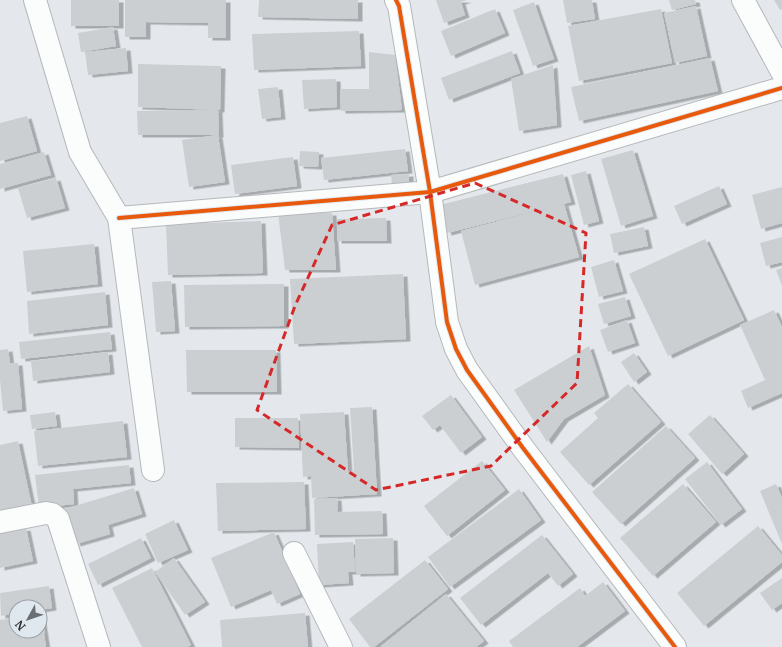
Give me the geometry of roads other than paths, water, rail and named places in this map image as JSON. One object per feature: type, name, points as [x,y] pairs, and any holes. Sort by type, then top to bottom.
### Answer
[{"type":"street","points":[[35,0],[80,152],[119,218],[153,470]]},
{"type":"street","points":[[396,0],[399,6],[430,192],[447,322],[456,349],[467,370],[523,448],[675,647]]},
{"type":"street","points":[[743,0],[782,72]]},
{"type":"street","points":[[119,218],[430,192],[782,88]]},
{"type":"street","points":[[0,522],[46,513],[52,514],[58,519],[99,647]]},
{"type":"street","points":[[294,553],[341,647]]}]
